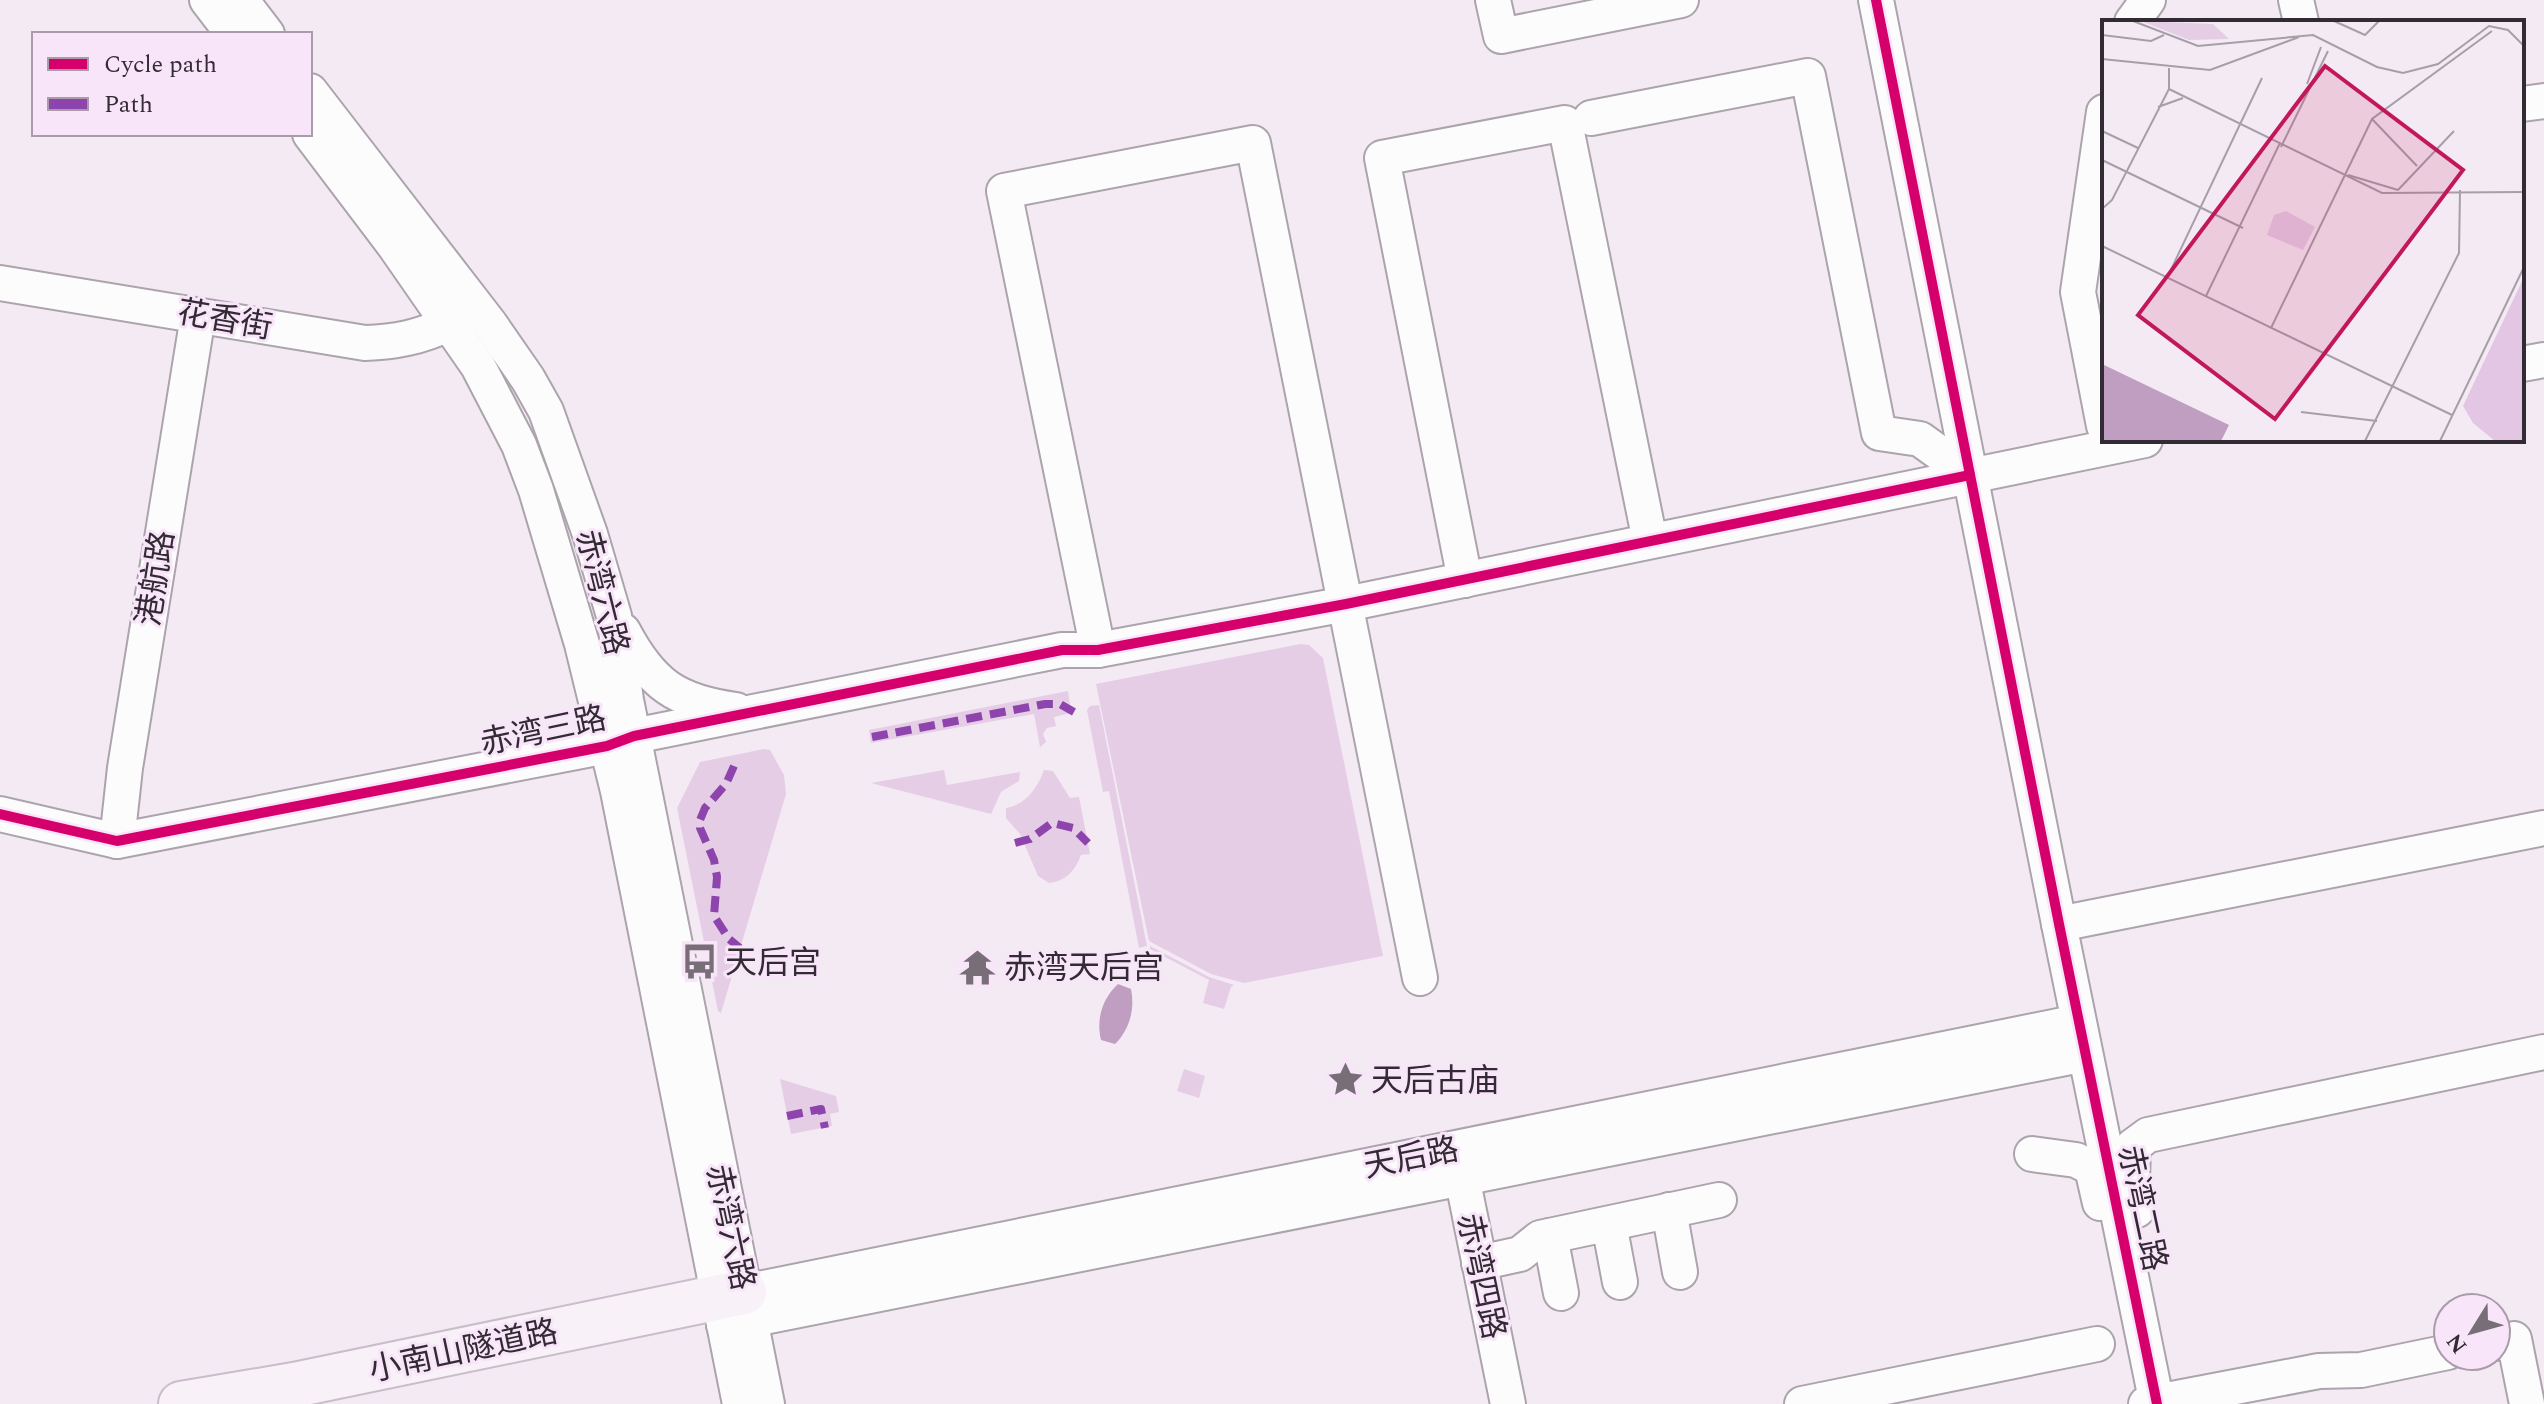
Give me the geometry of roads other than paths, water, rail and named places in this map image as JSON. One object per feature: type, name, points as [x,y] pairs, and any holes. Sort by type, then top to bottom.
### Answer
[{"type":"main road","name":"小南山隧道路","points":[[181,1404],[734,1309]]},
{"type":"main road","name":"小南山隧道路","points":[[337,1404],[734,1309]]},
{"type":"street","points":[[207,0],[231,32]]},
{"type":"street","points":[[241,0],[265,32]]},
{"type":"street","points":[[1493,0],[1501,36],[1681,0]]},
{"type":"street","name":"赤湾二路","points":[[1876,0],[2153,1403]]},
{"type":"street","points":[[2133,20],[2148,0]]},
{"type":"street","points":[[2296,0],[2301,20]]},
{"type":"street","points":[[1591,118],[1808,76],[1879,433],[1920,439],[1970,475]]},
{"type":"street","name":"赤湾六路","points":[[312,94],[490,324],[534,389],[565,461],[614,616],[626,746],[734,1309],[740,1404]]},
{"type":"street","points":[[2524,104],[2544,101]]},
{"type":"street","points":[[1465,580],[1382,158],[1565,123],[1650,541]]},
{"type":"street","name":"赤湾六路","points":[[312,136],[394,245],[478,366],[502,409],[536,490],[567,590],[626,746]]},
{"type":"street","points":[[1420,978],[1346,604],[1253,143],[1004,191],[1098,650],[1346,604],[1970,475],[2102,439]]},
{"type":"street","points":[[2101,169],[2078,292],[2102,417]]},
{"type":"street","name":"花香街","points":[[0,283],[365,343],[419,337],[448,324]]},
{"type":"street","name":"港航路","points":[[117,841],[125,768],[198,316]]},
{"type":"street","points":[[2524,364],[2544,360]]},
{"type":"street","points":[[614,616],[636,655],[666,689],[697,702],[756,712]]},
{"type":"street","name":"赤湾三路","points":[[626,746],[756,712],[1062,650],[1098,650]]},
{"type":"street","name":"赤湾三路","points":[[0,814],[117,841],[1062,667],[1098,650]]},
{"type":"street","points":[[2059,924],[2544,828]]},
{"type":"street","name":"天后路","points":[[734,1309],[2082,1038]]},
{"type":"street","points":[[2153,1403],[2167,1353],[2132,1182],[2133,1146],[2148,1135],[2544,1052]]},
{"type":"street","points":[[2032,1154],[2076,1160],[2092,1168],[2132,1358],[2153,1403]]},
{"type":"street","name":"赤湾四路","points":[[1459,1163],[1508,1404]]},
{"type":"street","points":[[1479,1263],[1520,1254],[1540,1238],[1719,1200]]},
{"type":"street","points":[[1669,1210],[1680,1272]]},
{"type":"street","points":[[1609,1224],[1620,1282]]},
{"type":"street","points":[[1550,1236],[1561,1293]]},
{"type":"street","name":"赤湾六路","points":[[734,1309],[767,1404]]},
{"type":"street","points":[[2518,1338],[2527,1404]]},
{"type":"street","points":[[1802,1404],[2097,1344]]},
{"type":"street","points":[[2153,1403],[2319,1371],[2361,1370],[2432,1355]]},
{"type":"place","name":"天后宫","points":[[699,962]]},
{"type":"place","name":"赤湾天后宫","points":[[978,967]]},
{"type":"place","name":"天后古庙","points":[[1345,1080]]}]
